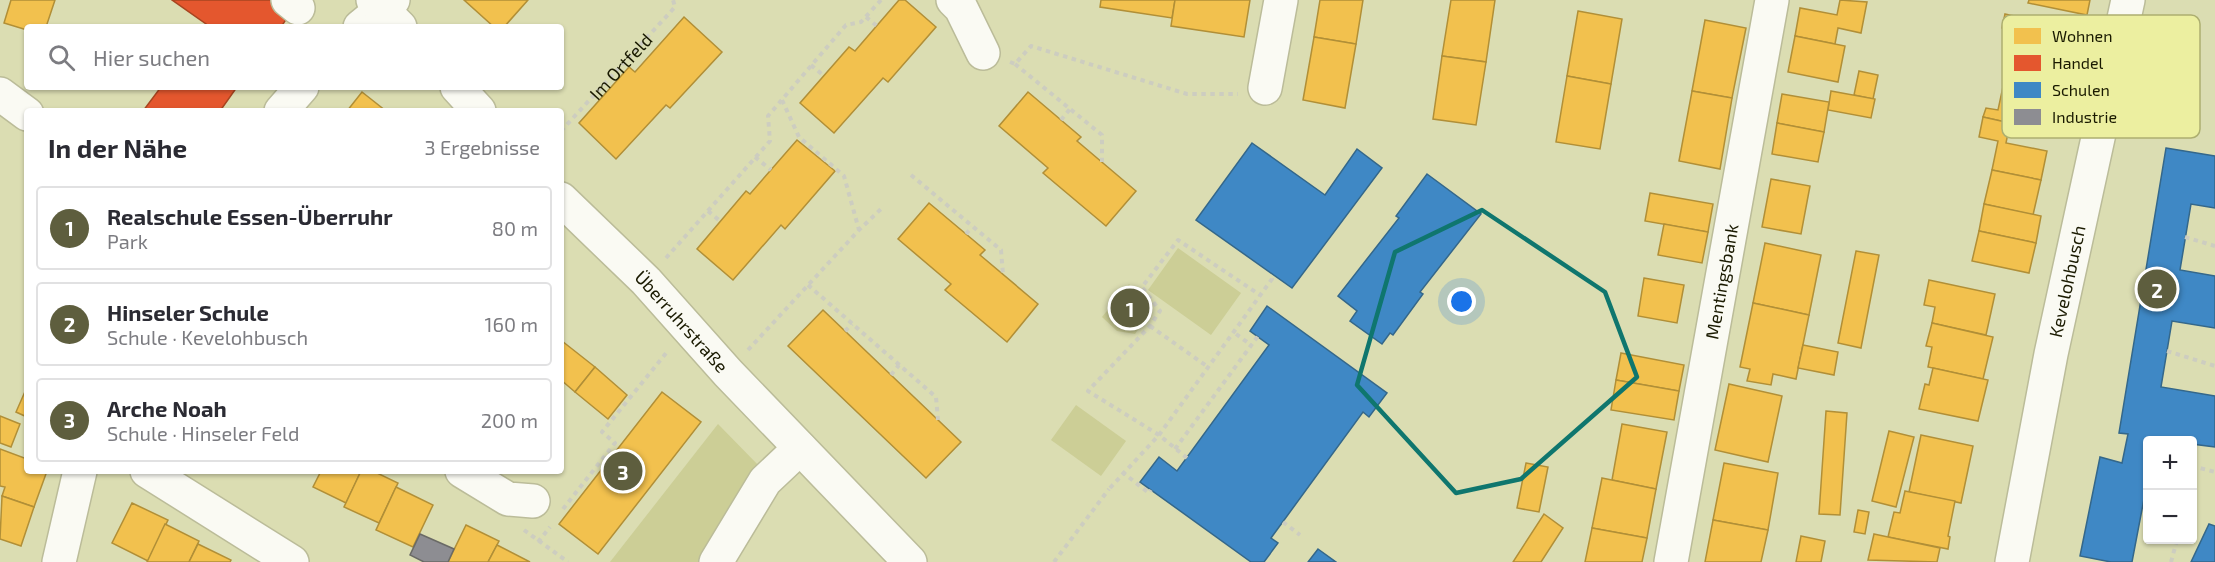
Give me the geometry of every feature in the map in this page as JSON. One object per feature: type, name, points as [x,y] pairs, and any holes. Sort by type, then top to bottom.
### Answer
[{"type":"street","points":[[952,0],[961,8],[983,53]]},
{"type":"street","points":[[1265,88],[1281,0]]},
{"type":"street","name":"Mentingsbank","points":[[1671,562],[1772,0]]},
{"type":"street","name":"Kevelohbusch","points":[[2125,15],[2128,0]]},
{"type":"street","points":[[284,108],[299,90]]},
{"type":"street","points":[[460,90],[476,108]]},
{"type":"street","points":[[0,94],[24,112]]},
{"type":"street","name":"Kevelohbusch","points":[[2012,562],[2051,354],[2098,138]]},
{"type":"street","name":"Überruhrstraße","points":[[564,202],[646,281],[728,373],[910,562]]},
{"type":"street","points":[[716,562],[765,481],[800,448]]},
{"type":"street","points":[[59,562],[79,474]]},
{"type":"street","points":[[152,474],[292,562]]},
{"type":"street","points":[[467,474],[508,499],[550,511]]},
{"type":"path","name":"Im Ortfeld","points":[[564,127],[675,7],[673,0]]},
{"type":"path","points":[[646,281],[770,141],[768,116],[846,25],[861,22],[881,0]]},
{"type":"path","points":[[866,17],[877,26]]},
{"type":"path","points":[[1016,64],[1031,46],[1187,94],[1229,96],[1265,88]]},
{"type":"path","points":[[983,53],[1016,64],[1102,135],[1102,162]]},
{"type":"path","points":[[811,65],[824,76]]},
{"type":"path","points":[[782,100],[799,137],[844,176],[859,230]]},
{"type":"path","points":[[1061,120],[1070,109]]},
{"type":"path","points":[[755,157],[771,170]]},
{"type":"path","points":[[911,175],[1001,250],[1003,274]]},
{"type":"path","points":[[728,373],[859,230],[882,208]]},
{"type":"path","points":[[708,211],[720,221]]},
{"type":"path","points":[[966,234],[972,226]]},
{"type":"path","points":[[2185,237],[2215,246]]},
{"type":"path","points":[[1187,458],[1159,435],[1088,392],[1150,326],[1160,310],[1142,287],[1178,240],[1260,295]]},
{"type":"path","points":[[1054,562],[1122,472],[1159,435],[1272,279],[1271,274]]},
{"type":"path","points":[[808,285],[936,398],[938,420]]},
{"type":"path","points":[[845,331],[852,324]]},
{"type":"path","points":[[1150,326],[1208,367]]},
{"type":"path","points":[[620,446],[602,432],[662,356],[692,333]]},
{"type":"path","points":[[1236,334],[1251,345]]},
{"type":"path","points":[[1175,449],[1258,336]]},
{"type":"path","points":[[2167,351],[2215,366]]},
{"type":"path","points":[[891,375],[899,365]]},
{"type":"path","points":[[568,562],[523,532],[550,511],[598,464],[615,443]]},
{"type":"path","points":[[598,464],[603,468]]},
{"type":"path","points":[[2197,467],[2215,472]]},
{"type":"path","points":[[1122,472],[1149,493],[1151,490]]},
{"type":"path","points":[[538,542],[550,511]]},
{"type":"path","points":[[1283,522],[1300,535]]},
{"type":"path","points":[[2171,562],[2176,544]]},
{"type":"highlighted area","points":[[1482,210],[1605,292],[1637,377],[1521,479],[1456,493],[1357,385],[1395,252]]},
{"type":"green space","points":[[1178,248],[1241,293],[1211,335],[1148,290]]},
{"type":"green space","points":[[1129,284],[1148,303],[1151,312],[1135,334],[1117,331],[1102,317]]},
{"type":"green space","points":[[1076,405],[1126,441],[1101,476],[1051,440]]},
{"type":"green space","points":[[718,424],[761,468],[699,562],[610,562]]},
{"type":"building: Wohnen","points":[[11,0],[55,0],[47,24],[24,24],[24,29],[4,23]]},
{"type":"building: Wohnen","points":[[464,0],[528,0],[507,24],[491,24]]},
{"type":"building: Wohnen","points":[[899,0],[905,0],[936,27],[888,82],[883,78],[834,133],[800,103],[849,47],[855,51]]},
{"type":"building: Wohnen","points":[[1101,0],[1175,0],[1172,18],[1100,7]]},
{"type":"building: Wohnen","points":[[1175,0],[1250,0],[1244,37],[1171,26]]},
{"type":"building: Wohnen","points":[[1320,0],[1363,0],[1356,44],[1314,37]]},
{"type":"building: Wohnen","points":[[1451,0],[1495,0],[1486,62],[1442,56]]},
{"type":"building: Wohnen","points":[[1840,0],[1867,2],[1861,33],[1838,28],[1835,44],[1795,36],[1800,8],[1837,15]]},
{"type":"building: Wohnen","points":[[2029,0],[2090,0],[2087,15],[2028,3]]},
{"type":"building: Wohnen","points":[[1578,11],[1622,19],[1611,84],[1567,76]]},
{"type":"building: Wohnen","points":[[684,17],[722,52],[670,108],[666,105],[616,159],[579,123],[629,67],[635,72]]},
{"type":"building: Wohnen","points":[[1705,20],[1746,28],[1732,98],[1692,91]]},
{"type":"building: Wohnen","points":[[1795,36],[1845,46],[1838,82],[1788,72]]},
{"type":"building: Wohnen","points":[[1314,37],[1356,44],[1345,108],[1303,100]]},
{"type":"building: Wohnen","points":[[1442,56],[1486,62],[1476,125],[1433,119]]},
{"type":"building: Wohnen","points":[[1859,71],[1878,75],[1873,99],[1854,95]]},
{"type":"building: Wohnen","points":[[1567,76],[1611,84],[1600,149],[1556,142]]},
{"type":"building: Wohnen","points":[[1692,91],[1732,98],[1720,169],[1679,161]]},
{"type":"building: Wohnen","points":[[1831,91],[1875,99],[1871,118],[1828,110]]},
{"type":"building: Wohnen","points":[[2002,91],[2002,121],[1983,117],[1986,108],[1998,110]]},
{"type":"building: Wohnen","points":[[362,92],[382,108],[349,108]]},
{"type":"building: Wohnen","points":[[1028,92],[1081,137],[1077,141],[1136,191],[1106,226],[1043,173],[1048,168],[999,126]]},
{"type":"building: Wohnen","points":[[1782,94],[1829,102],[1824,132],[1777,123]]},
{"type":"building: Wohnen","points":[[1983,117],[2002,121],[2002,138],[2007,138],[2006,143],[2047,151],[2041,180],[1992,170],[1998,141],[1979,137]]},
{"type":"building: Wohnen","points":[[1777,123],[1824,132],[1818,162],[1772,154]]},
{"type":"building: Wohnen","points":[[797,140],[835,171],[785,229],[781,225],[733,280],[697,249],[746,191],[750,194]]},
{"type":"building: Wohnen","points":[[1992,170],[2041,180],[2033,215],[1984,204]]},
{"type":"building: Wohnen","points":[[1771,179],[1810,186],[1801,234],[1762,227]]},
{"type":"building: Wohnen","points":[[1650,193],[1713,204],[1708,232],[1645,221]]},
{"type":"building: Wohnen","points":[[929,203],[985,250],[980,255],[1038,304],[1007,342],[945,290],[951,284],[898,239]]},
{"type":"building: Wohnen","points":[[1984,204],[2041,216],[2036,243],[1979,231]]},
{"type":"building: Wohnen","points":[[1664,224],[1708,232],[1702,263],[1658,255]]},
{"type":"building: Wohnen","points":[[1979,231],[2036,243],[2029,273],[1972,261]]},
{"type":"building: Wohnen","points":[[1765,243],[1821,255],[1809,315],[1753,303]]},
{"type":"building: Wohnen","points":[[1856,251],[1879,255],[1861,348],[1838,343]]},
{"type":"building: Wohnen","points":[[1644,278],[1684,285],[1677,323],[1638,316]]},
{"type":"building: Wohnen","points":[[1929,280],[1995,294],[1986,335],[1932,323],[1935,307],[1924,305]]},
{"type":"building: Wohnen","points":[[1753,303],[1809,315],[1796,379],[1773,374],[1771,385],[1747,381],[1750,369],[1740,367]]},
{"type":"building: Wohnen","points":[[823,310],[961,442],[926,478],[788,346]]},
{"type":"building: Wohnen","points":[[1932,323],[1993,337],[1983,379],[1928,367],[1932,347],[1926,346]]},
{"type":"building: Wohnen","points":[[564,343],[595,367],[575,392],[564,383]]},
{"type":"building: Wohnen","points":[[1803,345],[1838,352],[1834,375],[1798,368]]},
{"type":"building: Wohnen","points":[[1621,353],[1684,365],[1679,391],[1616,380]]},
{"type":"building: Wohnen","points":[[595,367],[627,395],[608,419],[575,392]]},
{"type":"building: Wohnen","points":[[1933,368],[1988,380],[1978,421],[1919,409],[1925,384],[1929,385]]},
{"type":"building: Wohnen","points":[[1616,380],[1679,391],[1674,420],[1611,410]]},
{"type":"building: Wohnen","points":[[1729,384],[1782,396],[1768,462],[1715,450]]},
{"type":"building: Wohnen","points":[[662,392],[701,422],[598,554],[559,524]]},
{"type":"building: Wohnen","points":[[24,394],[24,416],[16,412]]},
{"type":"building: Wohnen","points":[[1826,411],[1847,413],[1840,515],[1819,514]]},
{"type":"building: Wohnen","points":[[0,416],[20,424],[11,447],[0,443]]},
{"type":"building: Wohnen","points":[[1622,424],[1667,432],[1656,489],[1612,480]]},
{"type":"building: Wohnen","points":[[1889,431],[1914,437],[1896,507],[1872,501]]},
{"type":"building: Wohnen","points":[[1921,435],[1973,446],[1961,503],[1909,492]]},
{"type":"building: Wohnen","points":[[0,449],[24,458],[24,474],[46,474],[34,507],[2,496],[5,487],[0,486]]},
{"type":"building: Wohnen","points":[[1526,463],[1548,467],[1539,512],[1517,508]]},
{"type":"building: Wohnen","points":[[1724,463],[1778,473],[1768,530],[1713,520]]},
{"type":"building: Wohnen","points":[[320,474],[360,474],[346,503],[313,487]]},
{"type":"building: Wohnen","points":[[360,474],[379,474],[398,483],[379,523],[344,507]]},
{"type":"building: Wohnen","points":[[1602,478],[1656,489],[1647,538],[1592,528]]},
{"type":"building: Wohnen","points":[[396,487],[433,505],[413,547],[376,530]]},
{"type":"building: Wohnen","points":[[1905,491],[1955,501],[1948,536],[1950,537],[1948,549],[1888,537],[1894,512],[1900,513]]},
{"type":"building: Wohnen","points":[[2,496],[34,507],[21,546],[0,539]]},
{"type":"building: Wohnen","points":[[132,503],[168,520],[148,561],[112,543]]},
{"type":"building: Wohnen","points":[[1858,510],[1869,512],[1865,534],[1854,532]]},
{"type":"building: Wohnen","points":[[1544,514],[1563,528],[1541,562],[1513,562]]},
{"type":"building: Wohnen","points":[[1713,520],[1768,530],[1761,562],[1705,562]]},
{"type":"building: Wohnen","points":[[165,524],[199,541],[189,562],[147,562]]},
{"type":"building: Wohnen","points":[[466,525],[499,541],[488,562],[448,562]]},
{"type":"building: Wohnen","points":[[1592,528],[1647,538],[1642,562],[1585,562]]},
{"type":"building: Wohnen","points":[[1874,534],[1940,548],[1937,562],[1868,560]]},
{"type":"building: Wohnen","points":[[1801,536],[1825,541],[1821,562],[1796,562]]},
{"type":"building: Wohnen","points":[[198,544],[231,560],[230,562],[189,562]]},
{"type":"building: Wohnen","points":[[497,545],[530,562],[488,562]]},
{"type":"building: Handel","points":[[172,0],[274,0],[291,12],[283,24],[206,24]]},
{"type":"building: Handel","points":[[159,90],[235,90],[222,108],[145,108]]},
{"type":"building: Schulen","points":[[1252,143],[1325,195],[1357,149],[1382,168],[1292,288],[1196,220]]},
{"type":"building: Schulen","points":[[2166,148],[2215,156],[2215,208],[2191,204],[2180,270],[2215,276],[2215,328],[2172,321],[2161,387],[2215,396],[2215,447],[2197,445],[2197,436],[2143,436],[2143,504],[2132,562],[2111,562],[2080,556],[2100,457],[2122,463],[2128,434],[2119,433]]},
{"type":"building: Schulen","points":[[1427,174],[1481,214],[1420,292],[1423,294],[1393,335],[1390,333],[1382,344],[1350,321],[1357,311],[1338,296],[1399,218],[1396,216]]},
{"type":"building: Schulen","points":[[1267,306],[1387,393],[1369,417],[1363,412],[1271,538],[1278,543],[1264,562],[1251,562],[1140,482],[1159,457],[1177,471],[1269,345],[1250,331]]},
{"type":"building: Schulen","points":[[2209,524],[2215,526],[2215,562],[2191,562]]},
{"type":"building: Schulen","points":[[1318,549],[1336,562],[1308,562]]},
{"type":"building: Industrie","points":[[420,534],[454,549],[448,562],[424,562],[410,555]]},
{"type":"place","name":"Hinseler Schule","points":[[2157,289]]},
{"type":"place","name":"Realschule Essen-Überruhr","points":[[1130,308]]},
{"type":"place","name":"Arche Noah","points":[[623,471]]}]
